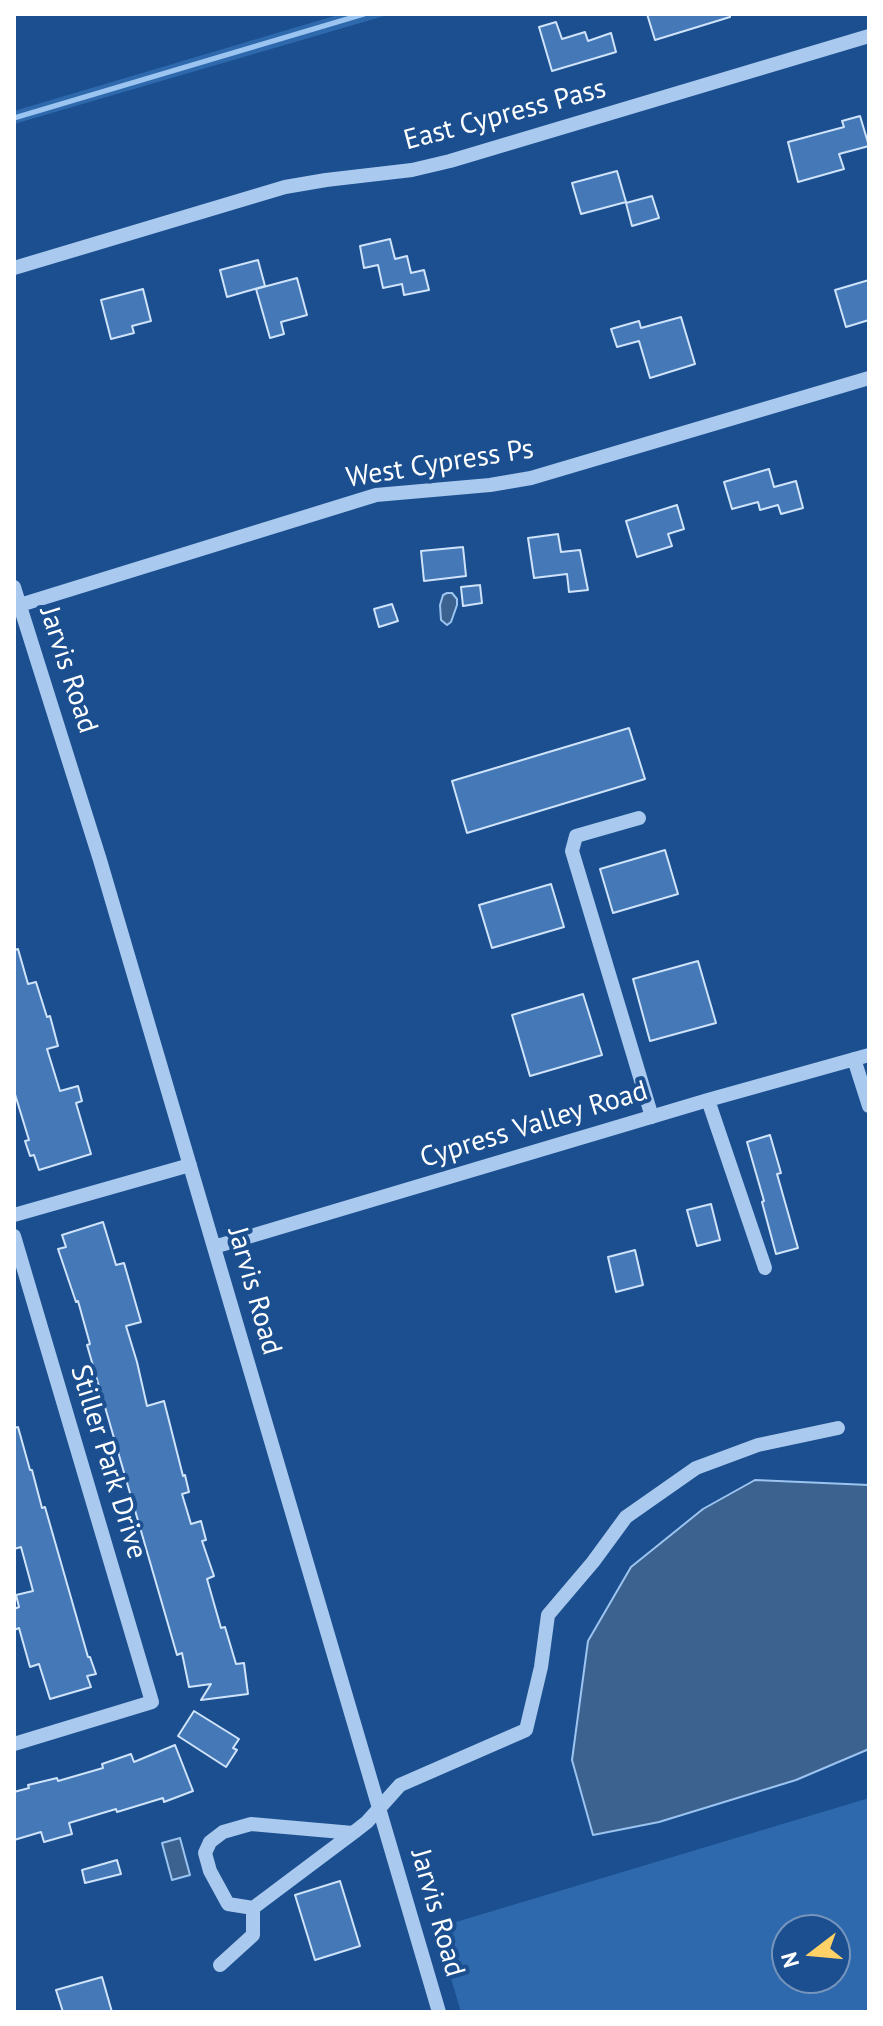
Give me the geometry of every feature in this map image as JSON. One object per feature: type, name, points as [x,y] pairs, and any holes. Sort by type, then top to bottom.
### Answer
[{"type":"street","name":"East Cypress Pass","points":[[14,268],[285,187],[412,170],[450,161],[869,36]]},
{"type":"street","name":"West Cypress Ps","points":[[20,605],[376,495],[490,485],[531,478],[869,378]]},
{"type":"street","name":"Jarvis Road","points":[[14,587],[100,860],[439,2012]]},
{"type":"street","points":[[639,818],[576,836],[572,851],[652,1117]]},
{"type":"street","points":[[862,1057],[869,1106]]},
{"type":"street","name":"Cypress Valley Road","points":[[214,1247],[862,1057]]},
{"type":"street","points":[[708,1100],[765,1268]]},
{"type":"street","points":[[14,1215],[190,1165]]},
{"type":"street","name":"Stiller Park Drive","points":[[14,1236],[152,1702],[14,1744]]},
{"type":"street","points":[[353,1833],[251,1824],[223,1832],[210,1842],[205,1853],[210,1871],[228,1904],[253,1908],[353,1833],[367,1822],[400,1785],[526,1730],[541,1667],[548,1615],[626,1517],[696,1468],[758,1445],[838,1428]]},
{"type":"street","points":[[220,1965],[253,1935],[253,1908]]},
{"type":"shaded area","points":[[341,14],[391,14],[14,124],[14,111]]},
{"type":"shaded area","points":[[452,593],[457,599],[457,605],[447,625],[441,620],[440,605],[443,595]]},
{"type":"shaded area","points":[[755,1480],[869,1485],[869,1749],[796,1780],[659,1822],[593,1835],[572,1760],[588,1641],[631,1567],[703,1509]]},
{"type":"shaded area","points":[[869,1798],[869,2012],[461,2012],[436,1928]]},
{"type":"shaded area","points":[[180,1838],[190,1875],[172,1880],[162,1843]]},
{"type":"building","points":[[647,14],[730,14],[730,17],[655,40]]},
{"type":"building","points":[[556,22],[562,39],[585,32],[588,41],[611,33],[616,52],[552,71],[539,27]]},
{"type":"building","points":[[860,116],[869,146],[839,154],[844,169],[798,182],[788,142],[844,127],[842,121]]},
{"type":"building","points":[[617,171],[626,202],[581,214],[572,183]]},
{"type":"building","points":[[652,196],[659,218],[632,226],[626,203]]},
{"type":"building","points":[[390,239],[395,259],[407,256],[411,273],[424,270],[429,290],[404,295],[402,284],[383,288],[378,265],[364,268],[360,246]]},
{"type":"building","points":[[258,260],[265,286],[227,297],[220,270]]},
{"type":"building","points":[[297,278],[307,315],[281,322],[284,334],[270,338],[256,289]]},
{"type":"building","points":[[869,280],[869,320],[846,327],[835,290]]},
{"type":"building","points":[[143,289],[151,321],[132,326],[134,333],[111,339],[101,300]]},
{"type":"building","points":[[681,317],[695,364],[650,378],[639,341],[617,347],[611,329],[639,321],[641,328]]},
{"type":"building","points":[[769,469],[774,487],[796,481],[803,508],[781,514],[778,505],[760,510],[758,502],[732,509],[724,482]]},
{"type":"building","points":[[677,505],[684,529],[668,534],[672,546],[637,557],[626,521]]},
{"type":"building","points":[[558,534],[561,552],[580,550],[588,590],[569,592],[567,574],[534,578],[528,538]]},
{"type":"building","points":[[463,547],[466,576],[424,581],[421,551]]},
{"type":"building","points":[[480,585],[482,603],[463,606],[461,587]]},
{"type":"building","points":[[392,604],[398,621],[379,627],[374,609]]},
{"type":"building","points":[[629,728],[645,779],[467,833],[452,781]]},
{"type":"building","points":[[665,850],[678,894],[613,913],[600,869]]},
{"type":"building","points":[[551,884],[564,927],[492,948],[479,905]]},
{"type":"building","points":[[18,949],[28,984],[36,982],[47,1017],[50,1016],[58,1046],[47,1049],[60,1091],[78,1086],[82,1101],[76,1103],[91,1154],[39,1170],[25,1141],[29,1140],[14,1091],[14,950]]},
{"type":"building","points":[[698,961],[716,1023],[650,1041],[633,979]]},
{"type":"building","points":[[583,994],[602,1055],[530,1076],[512,1015]]},
{"type":"building","points":[[770,1135],[781,1173],[777,1174],[798,1248],[776,1254],[747,1142]]},
{"type":"building","points":[[711,1204],[720,1240],[697,1246],[687,1210]]},
{"type":"building","points":[[103,1222],[116,1265],[124,1263],[141,1322],[126,1326],[147,1406],[164,1401],[189,1492],[182,1494],[191,1524],[201,1521],[206,1540],[202,1541],[214,1576],[207,1579],[221,1628],[225,1627],[236,1664],[244,1663],[248,1694],[201,1700],[211,1684],[189,1687],[182,1653],[177,1655],[87,1345],[90,1344],[78,1301],[58,1249],[66,1247],[62,1235]]},
{"type":"building","points":[[635,1250],[643,1285],[616,1292],[608,1257]]},
{"type":"building","points":[[18,1427],[42,1508],[45,1507],[88,1657],[96,1674],[87,1676],[91,1687],[50,1699],[39,1664],[30,1667],[19,1628],[14,1630],[14,1609],[19,1607],[16,1595],[33,1591],[21,1547],[14,1549],[14,1428]]},
{"type":"building","points":[[194,1711],[239,1739],[233,1748],[237,1750],[226,1767],[178,1736]]},
{"type":"building","points":[[175,1745],[193,1791],[164,1802],[163,1798],[69,1823],[72,1834],[44,1842],[41,1832],[14,1840],[14,1792],[29,1788],[28,1785],[57,1778],[58,1781],[103,1768],[102,1764],[131,1754],[134,1762]]},
{"type":"building","points":[[117,1860],[121,1874],[85,1883],[82,1870]]},
{"type":"building","points":[[340,1881],[360,1946],[315,1960],[295,1895]]},
{"type":"building","points":[[102,1977],[112,2012],[63,2012],[56,1990]]},
{"type":"waterway","points":[[14,118],[364,14]]}]
